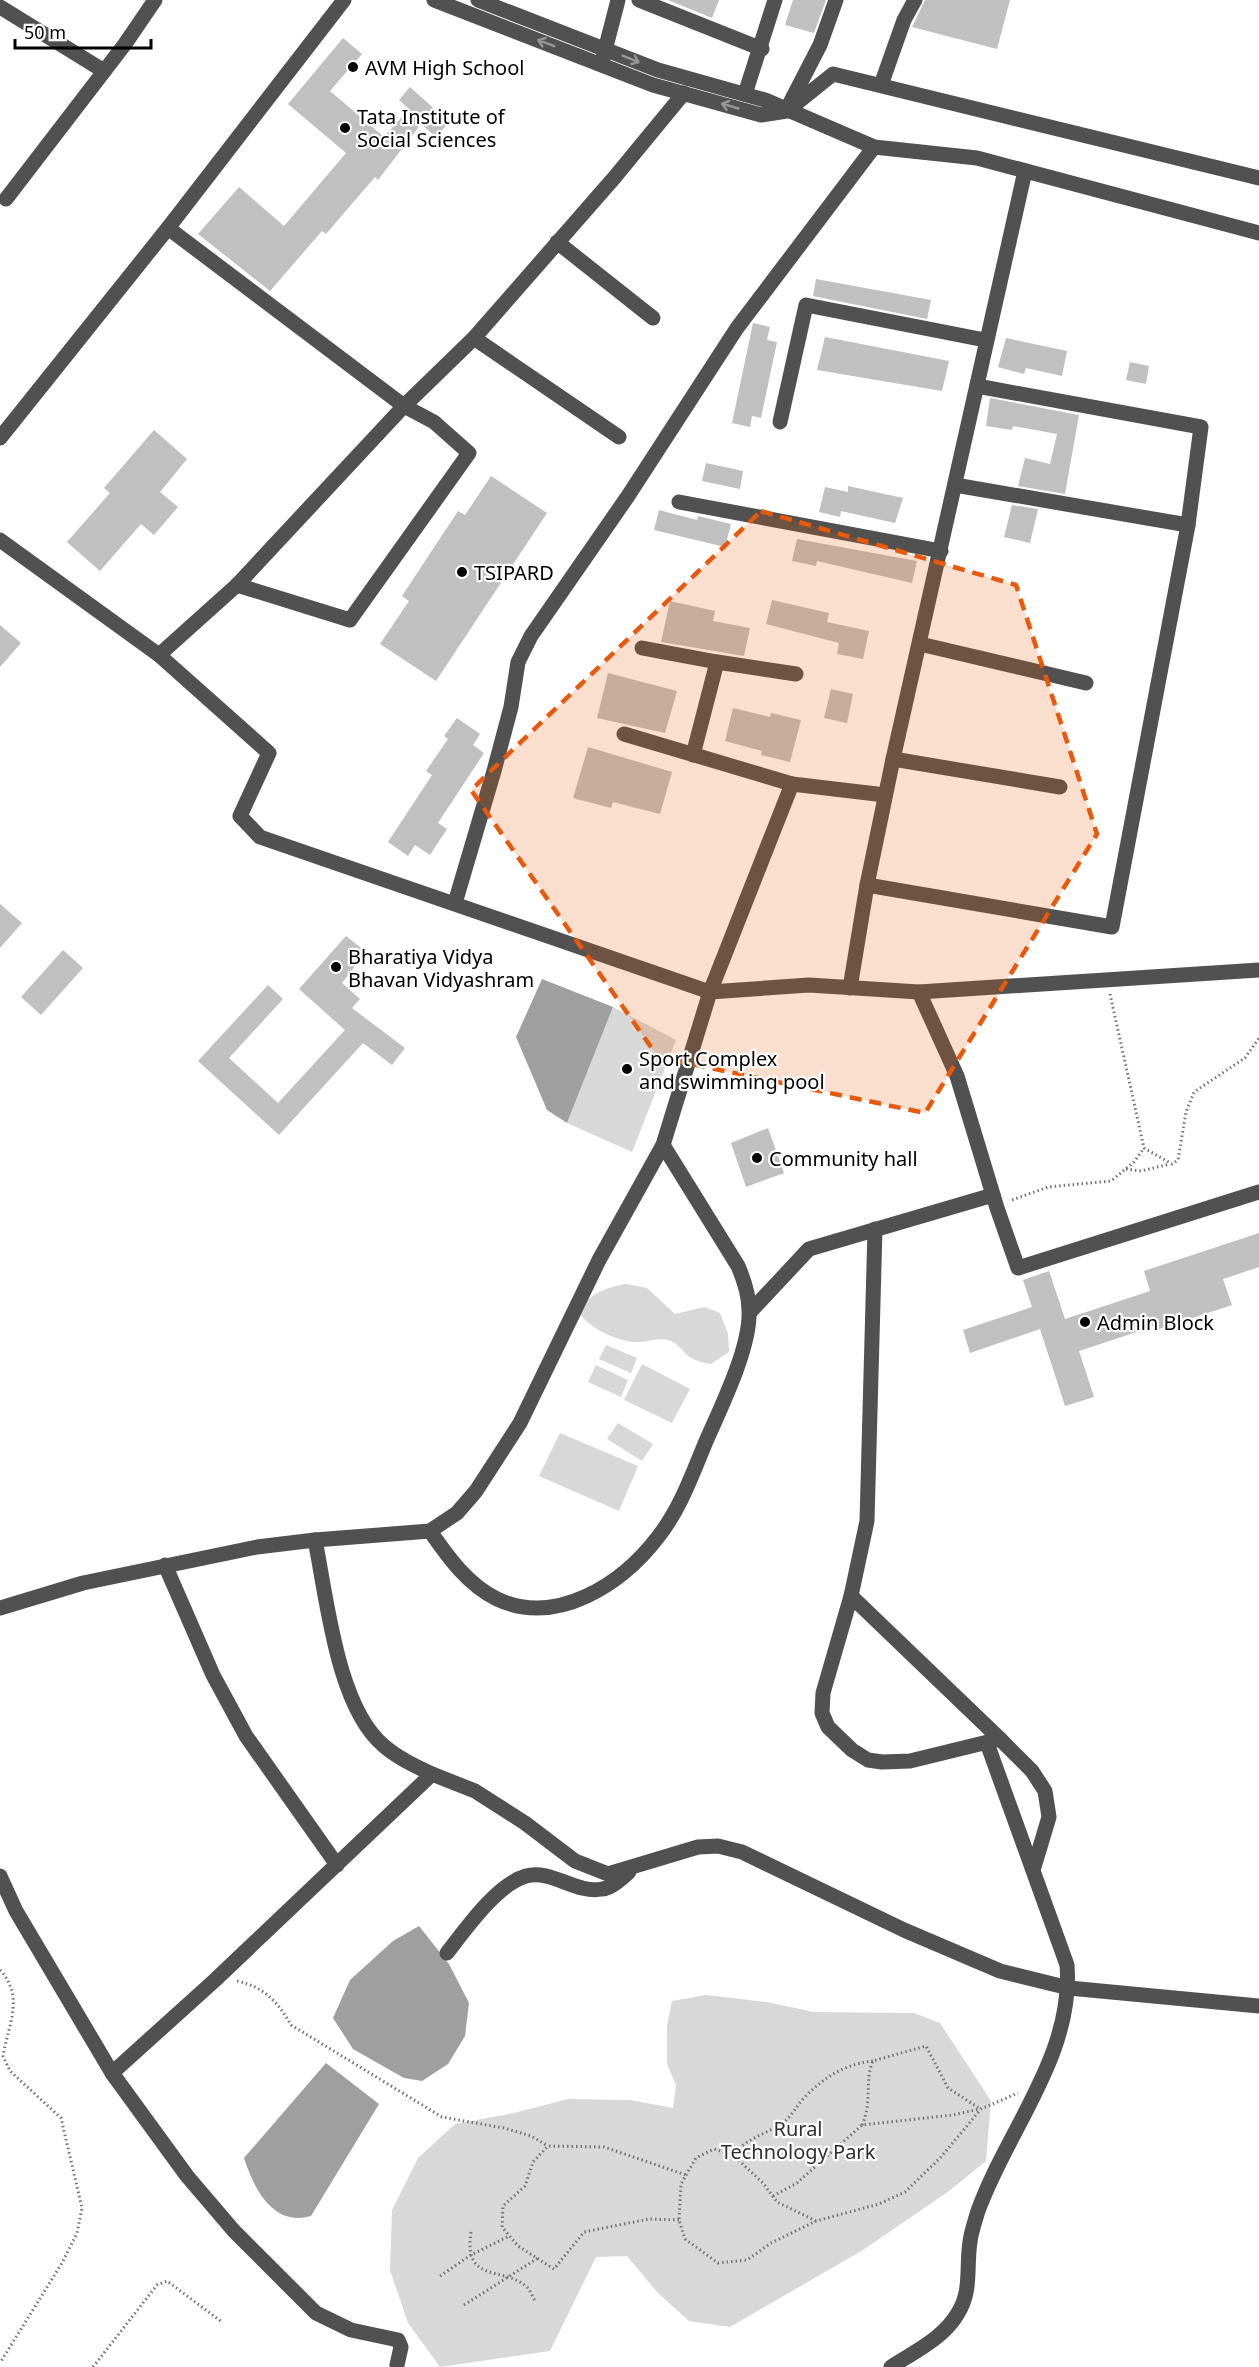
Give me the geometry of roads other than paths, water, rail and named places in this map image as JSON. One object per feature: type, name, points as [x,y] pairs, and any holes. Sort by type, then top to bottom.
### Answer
[{"type":"street","points":[[6,199],[155,0]]},
{"type":"street","points":[[0,438],[168,228],[344,0]]},
{"type":"street","points":[[434,0],[653,85],[761,115],[787,111],[833,74],[1259,178]]},
{"type":"street","points":[[478,0],[658,70],[745,94],[874,147],[977,158],[1259,233]]},
{"type":"street","points":[[602,64],[618,0]]},
{"type":"street","points":[[639,0],[762,49]]},
{"type":"street","points":[[745,94],[762,49],[775,0]]},
{"type":"street","points":[[787,111],[820,45],[836,0]]},
{"type":"street","points":[[881,86],[904,20],[915,0]]},
{"type":"street","points":[[0,7],[104,71]]},
{"type":"street","points":[[159,655],[237,585],[404,406],[474,338],[614,178],[684,93]]},
{"type":"street","points":[[456,903],[497,761],[518,662],[531,636],[621,506],[737,328],[874,147]]},
{"type":"street","points":[[850,988],[885,795],[978,386],[985,340],[1025,171]]},
{"type":"street","points":[[168,228],[404,406],[434,422],[469,453],[350,620],[237,585]]},
{"type":"street","points":[[557,242],[653,318]]},
{"type":"street","points":[[780,422],[806,305],[985,340]]},
{"type":"street","points":[[474,338],[619,437]]},
{"type":"street","points":[[867,885],[1112,927],[1188,525],[1201,427],[978,386]]},
{"type":"street","points":[[955,484],[1188,525]]},
{"type":"street","points":[[679,502],[941,551]]},
{"type":"street","points":[[0,540],[159,655],[269,753],[240,816],[260,837],[456,903],[521,929],[710,992],[810,985],[919,992],[1259,970]]},
{"type":"street","points":[[920,644],[1086,683]]},
{"type":"street","points":[[642,648],[796,674]]},
{"type":"street","points":[[693,755],[717,662]]},
{"type":"street","points":[[624,734],[792,784],[885,795]]},
{"type":"street","points":[[893,759],[1060,787]]},
{"type":"street","points":[[0,1608],[82,1582],[165,1565],[315,1540],[430,1531],[457,1513],[477,1491],[520,1423],[599,1260],[663,1145],[710,992],[792,784]]},
{"type":"street","points":[[919,992],[957,1076],[994,1201],[1018,1268],[1259,1192]]},
{"type":"street","points":[[430,1531],[452,1561],[475,1584],[497,1599],[526,1608],[559,1607],[594,1593],[630,1569],[659,1537],[678,1506],[728,1391],[743,1346],[750,1312],[746,1287],[738,1266],[663,1145]]},
{"type":"street","points":[[750,1312],[809,1249],[875,1229],[994,1201]]},
{"type":"street","points":[[875,1229],[870,1494],[867,1521],[851,1596],[823,1692],[822,1713],[828,1727],[852,1750],[868,1760],[910,1761],[994,1741]]},
{"type":"street","points":[[315,1540],[329,1618],[350,1696],[359,1714],[383,1746],[403,1760],[475,1791],[589,1868],[608,1874],[635,1868],[698,1847],[718,1846],[742,1852],[954,1953],[1000,1971],[1069,1988],[1259,2006]]},
{"type":"street","points":[[165,1565],[213,1675],[246,1736],[337,1865]]},
{"type":"street","points":[[851,1596],[994,1741],[1032,1771],[1045,1791],[1049,1817],[1034,1867]]},
{"type":"street","points":[[891,2367],[945,2331],[962,2307],[970,2271],[970,2243],[978,2212],[1038,2084],[1063,2020],[1069,1988],[1067,1965],[994,1741]]},
{"type":"street","points":[[112,2073],[214,1982],[432,1774]]},
{"type":"street","points":[[447,1953],[489,1903],[523,1877],[546,1876],[589,1890],[604,1889],[635,1868]]},
{"type":"street","points":[[0,1876],[16,1911],[112,2073],[187,2176],[234,2231],[316,2313],[351,2330],[394,2337],[401,2347],[397,2365]]},
{"type":"place","name":"AVM High School","points":[[353,67]]},
{"type":"place","name":"Tata Institute of Social Sciences","points":[[345,128]]},
{"type":"place","name":"TSIPARD","points":[[462,572]]},
{"type":"place","name":"Bharatiya Vidya Bhavan Vidyashram","points":[[336,967]]},
{"type":"place","name":"Sport Complex and swimming pool","points":[[627,1069]]},
{"type":"place","name":"Community hall","points":[[757,1158]]},
{"type":"place","name":"Admin Block","points":[[1085,1322]]},
{"type":"park label","name":"Rural Technology Park","points":[[798,2140]]}]
